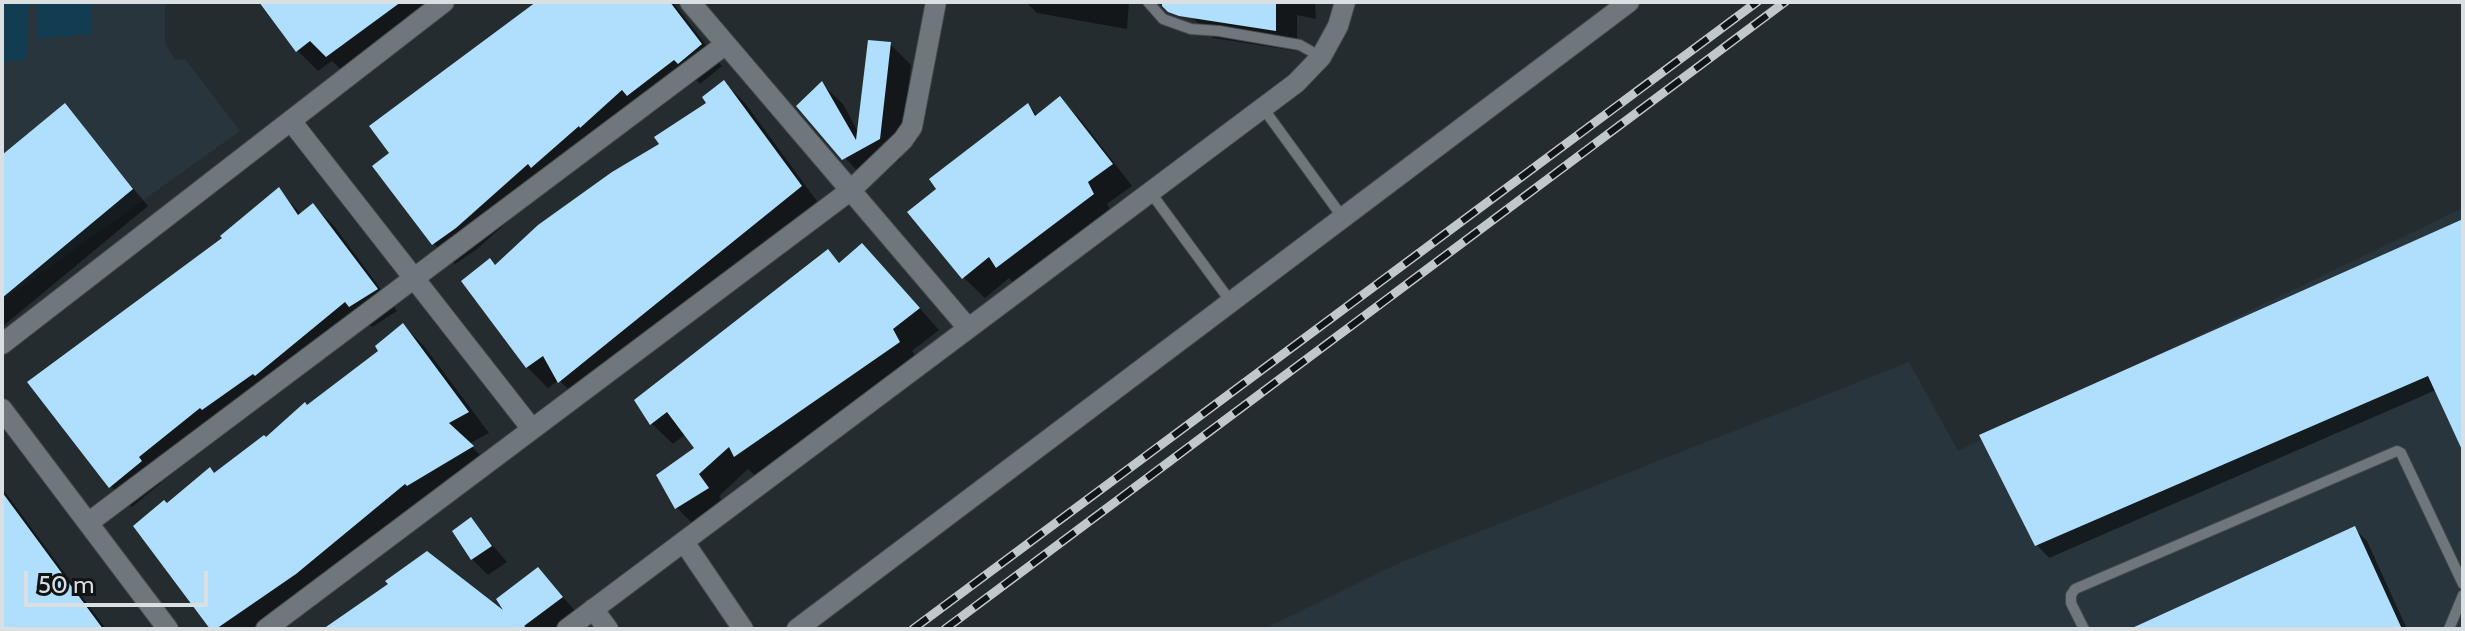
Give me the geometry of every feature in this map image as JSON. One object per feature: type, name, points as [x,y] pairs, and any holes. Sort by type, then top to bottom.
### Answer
[{"type":"street","points":[[2,344],[444,2]]},
{"type":"street","points":[[690,2],[968,328]]},
{"type":"street","points":[[266,629],[851,190],[903,140],[912,127],[936,2]]},
{"type":"street","points":[[567,629],[1296,83],[1321,57],[1338,26],[1345,2]]},
{"type":"street","points":[[797,629],[1629,2]]},
{"type":"street","points":[[88,523],[726,44]]},
{"type":"street","points":[[291,121],[532,429]]},
{"type":"street","points":[[2,409],[168,629]]},
{"type":"street","points":[[684,542],[743,629]]},
{"type":"street","points":[[593,609],[608,629]]},
{"type":"lane","points":[[1148,2],[1163,19],[1175,24],[1300,45],[1321,57]]},
{"type":"lane","points":[[1263,108],[1343,218]]},
{"type":"lane","points":[[1151,193],[1231,302]]},
{"type":"lane","points":[[2084,629],[2071,603],[2075,589],[2397,451],[2401,453],[2463,584]]},
{"type":"lane","points":[[2449,629],[2463,595]]},
{"type":"shaded area","points":[[2,2],[165,2],[165,42],[175,60],[185,59],[240,131],[2,301]]},
{"type":"shaded area","points":[[2,2],[29,2],[26,60],[2,61]]},
{"type":"shaded area","points":[[38,2],[92,2],[91,34],[37,39]]},
{"type":"shaded area","points":[[2463,208],[2463,629],[1264,629],[1397,564],[1909,362],[1958,451]]},
{"type":"building","points":[[259,2],[401,2],[326,57],[310,41],[296,52]]},
{"type":"building","points":[[536,2],[670,2],[702,44],[678,64],[674,60],[627,96],[622,90],[531,168],[528,164],[456,228],[432,245],[372,166],[389,153],[369,126]]},
{"type":"building","points":[[1162,2],[1276,2],[1276,31],[1179,16],[1168,12]]},
{"type":"building","points":[[868,40],[891,42],[880,139],[842,160],[796,106],[822,81],[856,140]]},
{"type":"building","points":[[724,80],[802,186],[558,383],[543,356],[526,368],[461,281],[490,258],[495,265],[538,225],[612,172],[659,144],[654,137],[706,103],[702,97]]},
{"type":"building","points":[[1060,96],[1113,164],[1088,182],[1094,194],[996,268],[989,257],[962,279],[907,212],[936,189],[929,179],[1028,103],[1035,116]]},
{"type":"building","points":[[65,103],[133,189],[2,298],[2,155]]},
{"type":"building","points":[[279,187],[298,215],[313,203],[378,289],[349,307],[345,302],[255,376],[253,374],[202,410],[200,408],[139,457],[142,461],[109,488],[27,382],[222,238],[220,236]]},
{"type":"building","points":[[2463,219],[2463,452],[2428,376],[2035,546],[1979,435]]},
{"type":"building","points":[[862,243],[920,308],[893,329],[900,342],[734,457],[729,447],[699,474],[709,488],[675,509],[656,475],[694,448],[667,412],[650,425],[634,400],[828,249],[839,263]]},
{"type":"building","points":[[403,323],[469,412],[449,423],[474,446],[407,486],[405,484],[296,574],[216,629],[210,629],[133,526],[164,500],[167,503],[210,467],[214,473],[264,435],[266,437],[305,402],[307,405],[378,351],[375,346]]},
{"type":"building","points":[[2,492],[103,629],[2,629]]},
{"type":"building","points":[[471,517],[492,546],[471,560],[452,531]]},
{"type":"building","points":[[2355,526],[2402,629],[2130,629]]},
{"type":"building","points":[[427,551],[503,610],[496,599],[538,567],[563,597],[524,626],[528,629],[323,629],[388,584],[385,581]]},
{"type":"railway","points":[[913,629],[1757,2]]},
{"type":"railway","points":[[945,629],[1785,2]]}]
